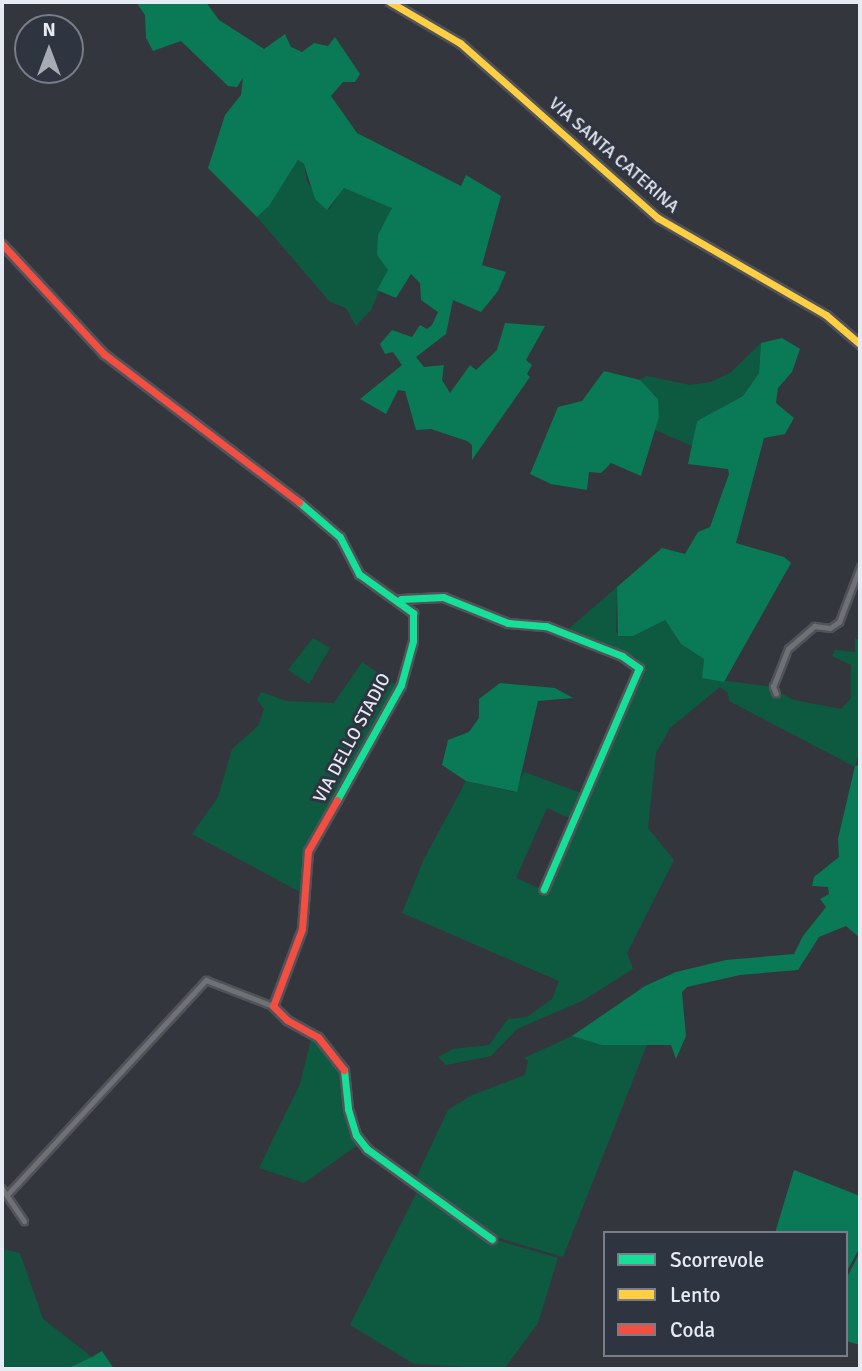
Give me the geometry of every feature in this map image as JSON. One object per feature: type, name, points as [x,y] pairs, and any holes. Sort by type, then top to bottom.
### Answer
[{"type":"street","name":"VIA SANTA CATERINA","points":[[390,2],[460,43],[657,218],[826,315],[860,344]]},
{"type":"street","points":[[2,244],[104,354],[314,513],[340,537],[359,574],[400,599],[443,597],[508,623],[546,626],[622,656],[639,668],[544,889]]},
{"type":"street","points":[[776,694],[773,687],[789,649],[814,626],[830,628],[839,622],[860,567]]},
{"type":"street","name":"VIA DELLO STADIO","points":[[273,1006],[302,929],[308,851],[401,685],[416,618],[400,599]]},
{"type":"street","points":[[7,1195],[206,980],[273,1006],[287,1020],[318,1037],[343,1065],[348,1109],[356,1135],[367,1149],[492,1239]]},
{"type":"street","points":[[2,1188],[24,1221]]},
{"type":"green space","points":[[136,2],[206,2],[219,20],[264,49],[285,34],[291,47],[302,52],[314,43],[328,46],[335,37],[360,74],[355,82],[343,82],[331,96],[357,133],[461,186],[466,175],[501,196],[482,265],[506,272],[498,291],[481,312],[453,300],[446,334],[416,357],[424,367],[444,365],[442,380],[450,393],[470,365],[476,370],[497,350],[505,323],[545,326],[526,360],[532,365],[527,374],[530,377],[472,460],[472,445],[467,441],[431,429],[416,430],[405,391],[398,390],[386,414],[360,399],[402,365],[393,352],[385,354],[380,344],[392,330],[412,337],[420,325],[427,329],[432,325],[438,312],[421,300],[420,283],[411,274],[396,298],[377,290],[388,270],[377,255],[378,235],[392,208],[344,188],[327,210],[315,199],[304,164],[298,160],[269,206],[257,217],[208,168],[225,115],[241,95],[243,78],[237,87],[228,86],[181,41],[153,51],[146,38],[145,15]]},
{"type":"green space","points":[[298,160],[304,164],[307,182],[329,210],[344,187],[385,201],[393,211],[377,255],[388,270],[371,310],[356,326],[346,308],[330,302],[257,217],[269,206]]},
{"type":"green space","points":[[782,338],[800,349],[792,372],[778,388],[776,403],[794,418],[785,434],[764,438],[736,543],[784,557],[791,563],[724,682],[702,678],[704,659],[681,644],[665,620],[633,636],[618,636],[617,587],[662,548],[685,554],[698,532],[710,527],[729,474],[728,469],[688,464],[697,421],[743,396],[759,373],[761,343]]},
{"type":"green space","points":[[761,343],[759,373],[743,396],[697,421],[692,446],[655,430],[656,395],[642,387],[640,379],[647,376],[690,385],[711,382],[730,373]]},
{"type":"green space","points":[[604,371],[640,380],[658,399],[659,417],[641,476],[611,463],[601,473],[589,472],[587,490],[551,484],[530,474],[558,407],[582,401]]},
{"type":"green space","points":[[617,587],[616,632],[622,637],[664,619],[681,644],[704,659],[703,678],[767,686],[794,700],[841,709],[851,698],[851,665],[832,656],[835,650],[855,652],[855,638],[860,640],[860,748],[855,767],[729,701],[728,693],[720,687],[670,728],[656,753],[648,828],[674,860],[627,953],[633,969],[582,1001],[517,1029],[491,1056],[446,1065],[438,1057],[453,1049],[489,1045],[508,1019],[527,1017],[552,999],[559,981],[402,913],[424,859],[466,781],[514,792],[524,772],[584,794],[636,669],[643,665],[637,658],[565,632]],"holes":[[[547,808],[573,820],[541,889],[516,878]]]},
{"type":"green space","points":[[313,638],[330,648],[309,684],[288,670]]},
{"type":"green space","points":[[362,662],[395,684],[384,713],[302,857],[300,892],[192,834],[218,797],[232,749],[258,726],[264,709],[257,700],[261,692],[286,701],[334,703]]},
{"type":"green space","points":[[500,683],[555,688],[573,698],[538,701],[517,792],[466,781],[442,765],[448,740],[469,732],[479,718],[479,699]]},
{"type":"green space","points":[[860,765],[860,938],[846,926],[819,937],[798,970],[740,975],[687,987],[682,992],[686,1036],[676,1059],[671,1045],[602,1045],[572,1036],[645,986],[676,972],[726,960],[794,954],[803,936],[826,907],[820,899],[829,894],[828,887],[812,886],[814,877],[839,857],[838,839],[855,766]]},
{"type":"green space","points":[[312,1035],[341,1066],[349,1127],[359,1144],[304,1183],[259,1168],[300,1084]]},
{"type":"green space","points":[[572,1036],[648,1042],[563,1257],[499,1238],[415,1180],[448,1110],[472,1095],[525,1075],[528,1061],[524,1058]]},
{"type":"green space","points":[[794,1170],[860,1196],[860,1247],[848,1269],[848,1231],[776,1231]]},
{"type":"green space","points":[[419,1188],[493,1239],[558,1258],[538,1323],[504,1369],[414,1364],[350,1325]]},
{"type":"green space","points":[[2,1249],[20,1253],[43,1319],[92,1357],[66,1369],[2,1369]]},
{"type":"green space","points":[[860,1252],[860,1345],[848,1342],[848,1275]]},
{"type":"green space","points":[[102,1351],[114,1369],[66,1369],[92,1357]]},
{"type":"traffic: fast","points":[[299,502],[340,537],[359,574],[413,613],[413,641],[401,685],[337,800]]},
{"type":"traffic: fast","points":[[401,599],[443,597],[508,623],[546,626],[622,656],[639,668],[544,889]]},
{"type":"traffic: fast","points":[[344,1070],[348,1109],[356,1135],[367,1149],[492,1239]]},
{"type":"traffic: slow","points":[[390,2],[460,43],[658,218],[826,315],[860,344]]},
{"type":"traffic: jam","points":[[2,244],[104,354],[299,502]]},
{"type":"traffic: jam","points":[[337,800],[308,851],[302,929],[273,1006],[287,1020],[318,1037],[344,1070]]}]
